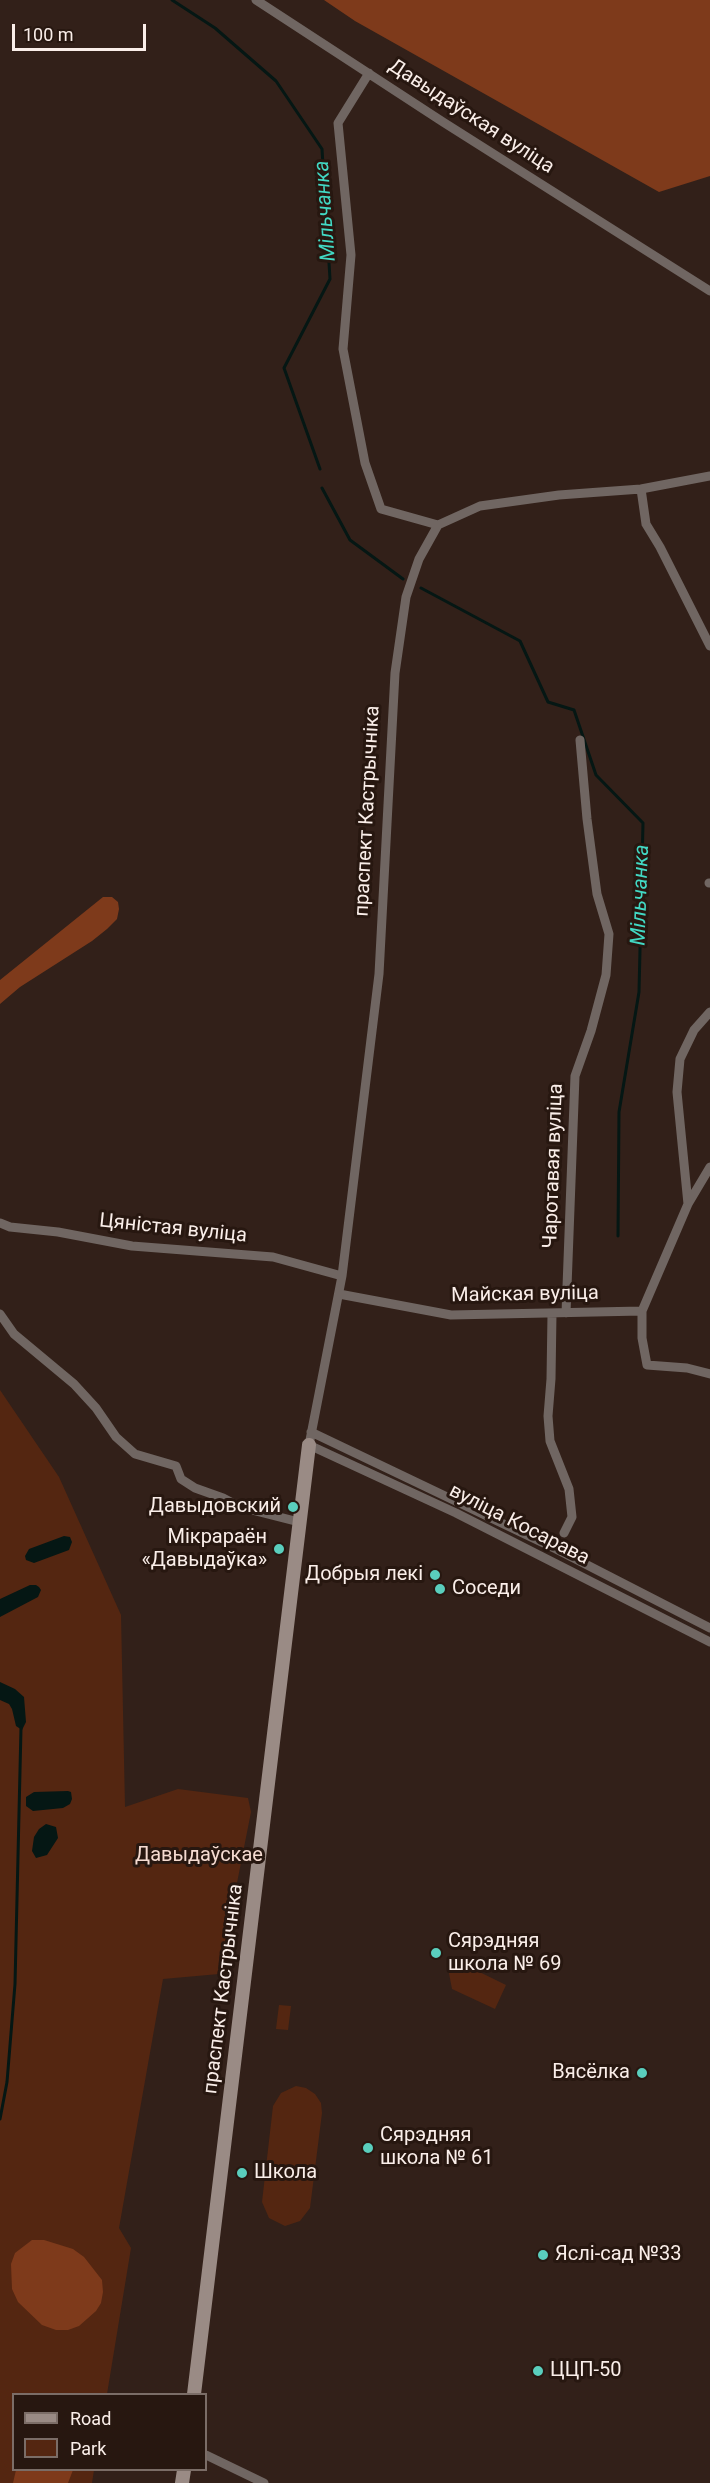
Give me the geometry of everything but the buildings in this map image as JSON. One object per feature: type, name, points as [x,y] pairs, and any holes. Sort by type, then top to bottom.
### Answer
[{"type":"main road","name":"праспект Кастрычніка","points":[[194,2393],[223,2171],[236,2043],[310,1438]]},
{"type":"street","points":[[256,0],[369,73]]},
{"type":"street","name":"Давыдаўская вуліца","points":[[438,525],[381,509],[365,462],[343,349],[351,255],[338,123],[369,73],[710,291]]},
{"type":"street","points":[[438,525],[480,506],[559,495],[641,489],[710,476]]},
{"type":"street","points":[[641,489],[646,524],[710,646]]},
{"type":"street","name":"праспект Кастрычніка","points":[[310,1438],[342,1276],[379,974],[395,673],[406,597],[418,559],[438,525]]},
{"type":"street","name":"Чаротавая вуліца","points":[[566,1313],[575,1076],[591,1031],[606,975],[609,934],[597,894],[580,740]]},
{"type":"street","points":[[688,1204],[677,1092],[680,1059],[694,1030],[710,1012]]},
{"type":"street","points":[[710,1167],[688,1204],[642,1311],[645,1362],[649,1366],[687,1368],[710,1374]]},
{"type":"street","name":"Цяністая вуліца","points":[[0,1223],[10,1227],[58,1232],[132,1246],[273,1257],[342,1276]]},
{"type":"street","name":"Майская вуліца","points":[[339,1294],[451,1315],[642,1311]]},
{"type":"street","points":[[0,1314],[14,1334],[74,1384],[96,1408],[116,1437],[135,1454],[176,1466],[182,1479],[195,1488],[240,1507],[299,1521]]},
{"type":"street","points":[[552,1314],[548,1416],[550,1441],[569,1489],[572,1517],[564,1533]]},
{"type":"street","name":"вуліца Косарава","points":[[310,1438],[548,1545],[710,1628]]},
{"type":"street","name":"вуліца Косарава","points":[[310,1438],[710,1642]]},
{"type":"street","points":[[207,2455],[264,2483]]},
{"type":"green space","name":"Давыдаўскае","points":[[0,1390],[59,1477],[121,1615],[125,1807],[178,1789],[248,1798],[251,1812],[219,1974],[163,1979],[119,2228],[131,2248],[107,2393],[12,2393],[12,2471],[94,2471],[92,2483],[0,2483]]},
{"type":"green space","points":[[455,1960],[506,1985],[495,2009],[452,1989],[448,1968]]},
{"type":"green space","points":[[279,2005],[291,2006],[288,2030],[276,2029]]},
{"type":"green space","points":[[296,2086],[306,2088],[315,2094],[321,2103],[322,2113],[310,2208],[300,2221],[285,2226],[269,2218],[262,2202],[273,2106],[281,2093]]},
{"type":"shaded area","points":[[324,0],[710,0],[710,176],[659,192],[355,21]]},
{"type":"shaded area","points":[[103,897],[112,897],[118,902],[117,919],[92,941],[20,987],[0,1004],[0,980]]},
{"type":"shaded area","points":[[64,1536],[70,1537],[72,1542],[69,1550],[34,1563],[26,1560],[25,1556],[29,1549]]},
{"type":"shaded area","points":[[30,1585],[36,1585],[41,1590],[38,1597],[0,1617],[0,1599]]},
{"type":"shaded area","points":[[0,1682],[15,1689],[24,1697],[26,1722],[22,1730],[16,1726],[9,1704],[0,1700]]},
{"type":"shaded area","points":[[34,1792],[71,1792],[72,1799],[70,1804],[63,1808],[33,1811],[26,1806],[26,1797]]},
{"type":"shaded area","points":[[46,1824],[56,1827],[58,1838],[47,1855],[36,1858],[32,1851],[34,1837]]},
{"type":"shaded area","points":[[32,2240],[44,2240],[73,2249],[84,2257],[102,2280],[101,2303],[96,2311],[79,2326],[68,2330],[56,2330],[42,2325],[18,2302],[12,2289],[11,2264],[15,2253]]},
{"type":"shaded area","points":[[16,2471],[73,2471],[68,2483],[13,2483]]},
{"type":"waterway","name":"Мільчанка","points":[[172,0],[215,28],[276,81],[322,149],[330,279],[284,368],[320,469]]},
{"type":"waterway","name":"Мільчанка","points":[[322,488],[350,540],[403,579]]},
{"type":"waterway","name":"Мільчанка","points":[[421,588],[520,641],[548,702],[574,710],[596,775],[643,823],[639,992],[619,1112],[618,1236]]},
{"type":"waterway","points":[[0,2119],[7,2082],[15,1984],[21,1728]]},
{"type":"place","name":"Давыдовский","points":[[293,1507]]},
{"type":"place","name":"Мікрараён «Давыдаўка»","points":[[279,1549]]},
{"type":"place","name":"Добрыя лекі","points":[[435,1575]]},
{"type":"place","name":"Соседи","points":[[440,1589]]},
{"type":"place","name":"Сярэдняя школа № 69","points":[[436,1953]]},
{"type":"place","name":"Вясёлка","points":[[642,2073]]},
{"type":"place","name":"Сярэдняя школа № 61","points":[[368,2148]]},
{"type":"place","name":"Школа","points":[[242,2173]]},
{"type":"place","name":"Яслі-сад №33","points":[[543,2255]]},
{"type":"place","name":"ЦЦП-50","points":[[538,2371]]}]
